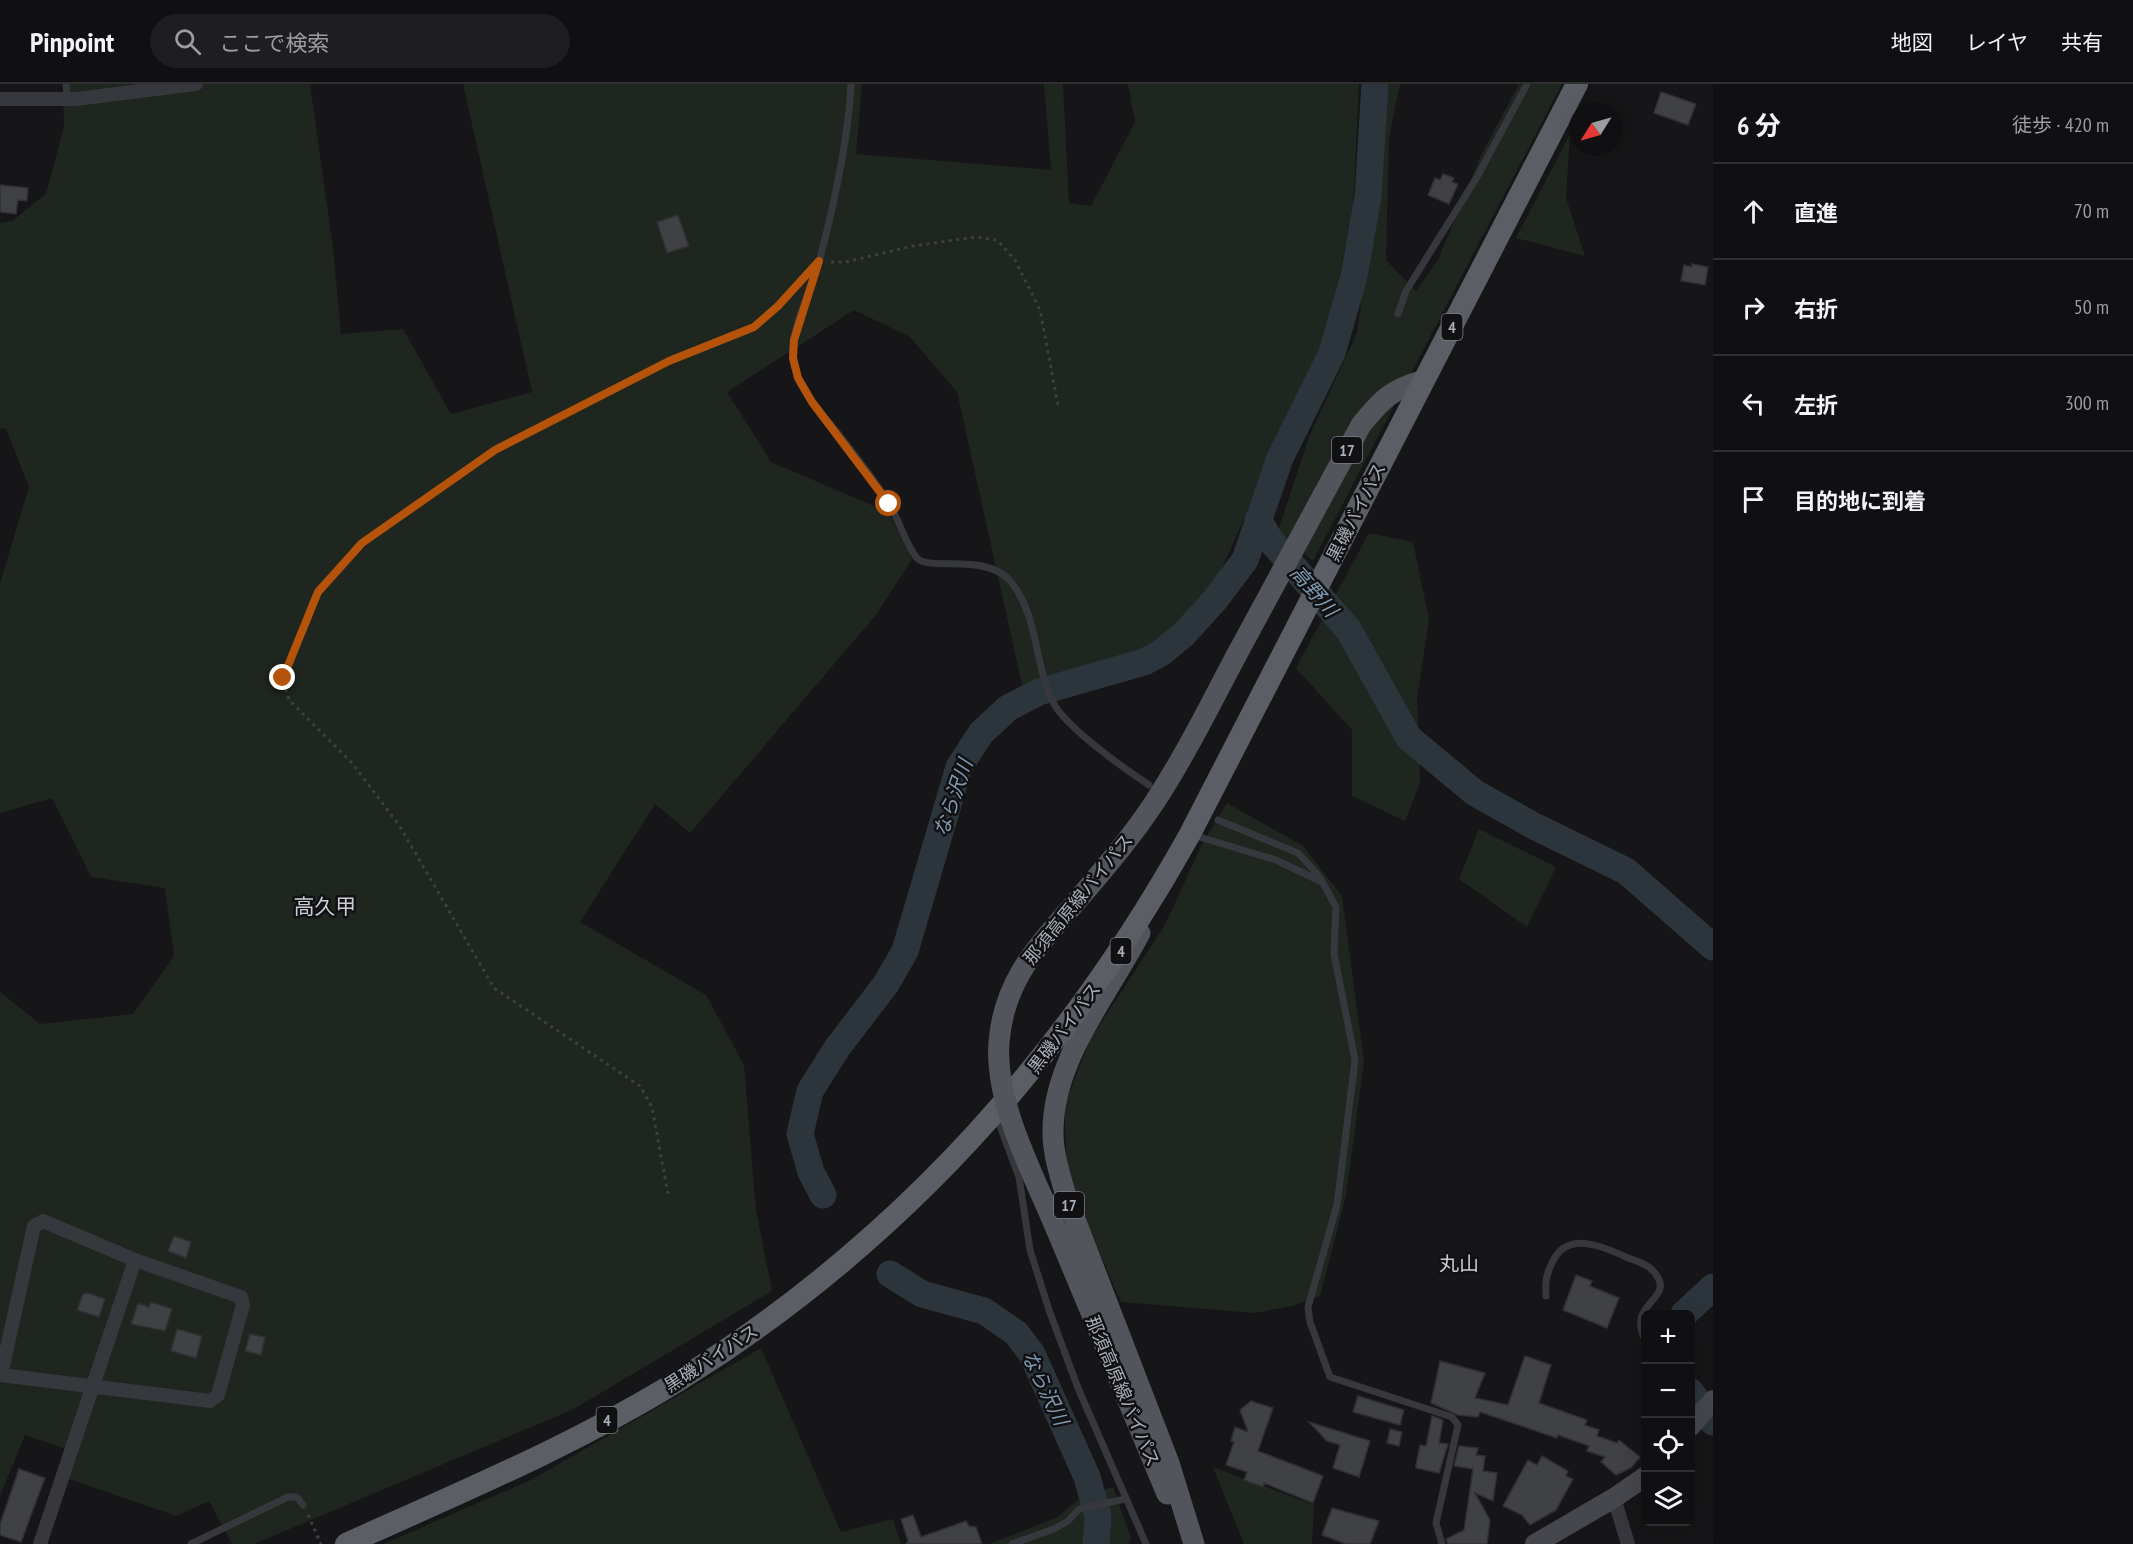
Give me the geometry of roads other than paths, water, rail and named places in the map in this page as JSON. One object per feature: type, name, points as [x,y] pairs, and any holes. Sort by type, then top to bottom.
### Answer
[{"type":"highway","name":"黒磯バイパス","points":[[346,1544],[529,1461],[622,1413],[681,1379],[764,1323],[875,1234],[932,1181],[995,1113],[1085,1003],[1137,927],[1168,873],[1577,84]]},
{"type":"main road","name":"那須高原線バイパス","points":[[1190,1544],[1022,1147],[1003,1090],[999,1042],[1011,991],[1021,967],[1109,862],[1155,802],[1193,738],[1271,589],[1362,425],[1378,404],[1400,387],[1424,380]]},
{"type":"main road","name":"那須高原線バイパス","points":[[1168,873],[1132,948],[1076,1047],[1061,1083],[1055,1109],[1053,1134],[1057,1164],[1066,1196],[1169,1463],[1194,1544]]},
{"type":"main road","points":[[1695,1421],[1713,1400]]},
{"type":"main road","points":[[1535,1544],[1614,1498],[1641,1479]]},
{"type":"street","points":[[0,99],[67,99],[196,84]]},
{"type":"street","points":[[43,1221],[135,1260],[241,1297],[243,1305],[218,1395],[210,1401],[1,1376],[34,1226],[43,1221]]},
{"type":"street","points":[[40,1544],[95,1387],[135,1260]]},
{"type":"street","points":[[1614,1498],[1628,1544]]},
{"type":"lane","points":[[66,84],[67,99]]},
{"type":"lane","points":[[851,84],[849,119],[819,261],[794,340],[793,358],[798,378],[812,402],[889,504],[917,559],[926,563],[953,563],[999,570],[1011,581],[1026,603],[1053,702],[1110,759],[1149,785]]},
{"type":"lane","points":[[1398,314],[1406,291],[1477,177],[1527,84]]},
{"type":"lane","points":[[1218,820],[1298,853],[1322,883],[1336,907],[1334,954],[1355,1059],[1337,1205],[1308,1306],[1310,1322],[1330,1377],[1452,1417],[1458,1425],[1436,1523],[1442,1544]]},
{"type":"lane","points":[[1190,834],[1276,860],[1322,883]]},
{"type":"lane","points":[[995,1113],[1019,1177],[1030,1250],[1049,1310],[1125,1499],[1146,1544]]},
{"type":"lane","points":[[1546,1296],[1545,1281],[1556,1253],[1574,1242],[1607,1248],[1653,1269],[1659,1279],[1659,1292],[1645,1310]]},
{"type":"lane","points":[[1641,1315],[1638,1325],[1641,1331]]},
{"type":"lane","points":[[191,1544],[288,1497],[297,1497],[303,1505]]},
{"type":"lane","points":[[1012,1544],[1053,1529],[1068,1521],[1079,1509],[1125,1499]]},
{"type":"waterway","name":"なら沢川","points":[[823,1195],[811,1172],[800,1134],[810,1091],[837,1048],[886,984],[905,951],[959,767],[981,733],[1008,708],[1039,692],[1144,662],[1161,653],[1184,634],[1214,601],[1245,560],[1280,458],[1332,353],[1354,276],[1368,197],[1375,84]]},
{"type":"waterway","name":"高野川","points":[[1258,519],[1270,540],[1348,629],[1409,738],[1475,793],[1534,826],[1626,871],[1713,947]]},
{"type":"waterway","name":"なら沢川","points":[[890,1274],[922,1294],[984,1311],[1016,1333],[1032,1354],[1087,1477],[1098,1516],[1096,1544]]},
{"type":"waterway","name":"高野川","points":[[1688,1310],[1713,1287]]},
{"type":"waterway","name":"高野川","points":[[1695,1398],[1713,1422]]},
{"type":"district","name":"高久甲","points":[[325,906]]},
{"type":"district","name":"丸山","points":[[1459,1264]]}]
